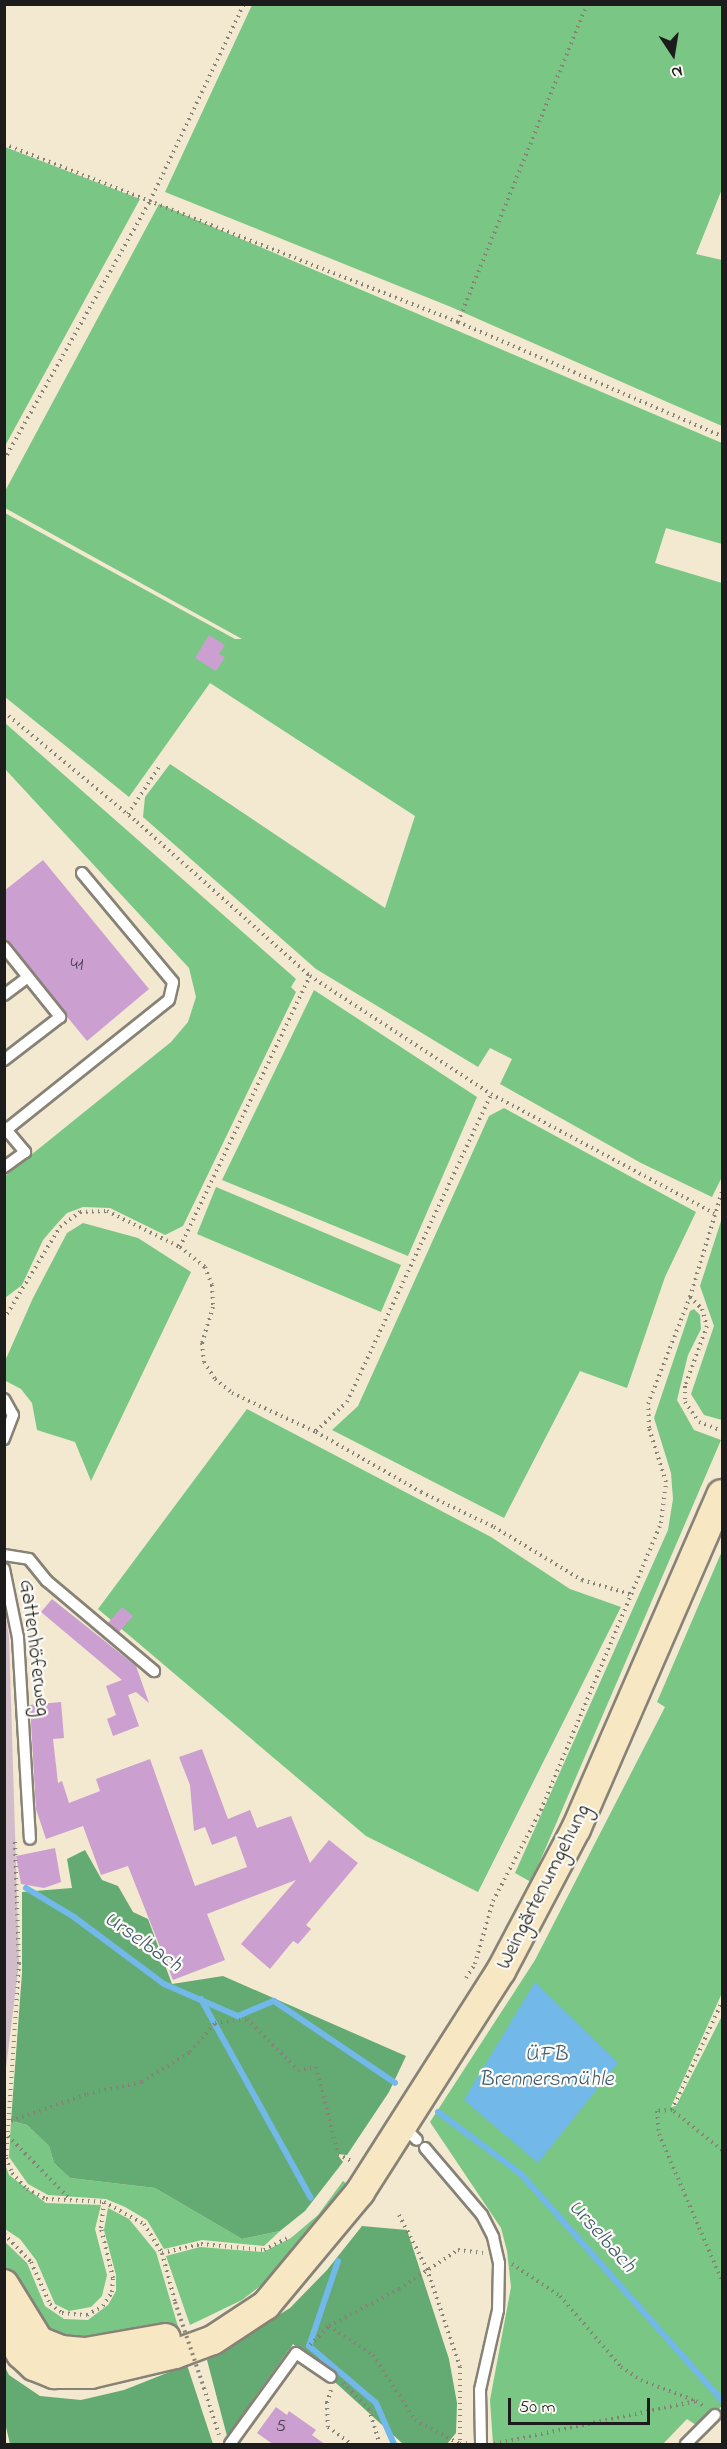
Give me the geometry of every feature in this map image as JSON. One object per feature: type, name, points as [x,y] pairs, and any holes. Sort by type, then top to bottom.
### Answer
[{"type":"main road","name":"Weingärtenumgehung","points":[[4,2284],[39,2341],[61,2350],[86,2352],[206,2327],[258,2298],[305,2240],[360,2192],[416,2138],[576,1829],[723,1494]]},
{"type":"main road","name":"Weingärtenumgehung","points":[[4,2326],[21,2354],[34,2366],[54,2374],[91,2374],[175,2354],[213,2340],[257,2312],[305,2240]]},
{"type":"lane","points":[[4,1167],[25,1152],[5,1129],[169,1000],[173,982],[82,873]]},
{"type":"lane","points":[[4,947],[60,1017],[4,1060]]},
{"type":"lane","points":[[4,995],[28,976]]},
{"type":"lane","points":[[4,1400],[13,1415],[4,1439]]},
{"type":"lane","points":[[4,1555],[28,1558],[47,1581],[154,1671]]},
{"type":"lane","name":"Gattenhöferweg","points":[[4,1569],[18,1638],[30,1839]]},
{"type":"lane","points":[[416,2138],[482,2215],[497,2255],[498,2310],[480,2390],[481,2443]]},
{"type":"lane","points":[[230,2445],[296,2352],[335,2379]]},
{"type":"lane","points":[[686,2445],[715,2415]]},
{"type":"path","points":[[4,460],[150,201],[244,4]]},
{"type":"path","points":[[458,322],[587,4]]},
{"type":"path","points":[[4,144],[458,322],[723,436]]},
{"type":"path","points":[[4,712],[128,814],[310,976],[491,1094],[714,1213]]},
{"type":"path","points":[[128,814],[159,767]]},
{"type":"path","points":[[180,1247],[310,976]]},
{"type":"path","points":[[316,1431],[347,1402],[491,1094]]},
{"type":"path","points":[[462,1984],[474,1964],[493,1901],[541,1809],[633,1595],[666,1503],[666,1482],[649,1428],[648,1404],[690,1297],[714,1213],[723,1192]]},
{"type":"path","points":[[4,1319],[60,1227],[80,1212],[107,1212],[180,1247],[205,1267],[212,1285],[213,1307],[202,1343],[204,1362],[215,1379],[232,1392],[316,1431],[421,1492],[494,1527],[582,1580],[633,1595]]},
{"type":"path","points":[[690,1297],[702,1309],[707,1326],[685,1386],[685,1402],[692,1415],[711,1427],[723,1431]]},
{"type":"path","points":[[19,1963],[6,2157],[12,2174],[27,2189],[46,2199],[104,2202],[144,2224],[162,2253],[222,2445]]},
{"type":"path","points":[[672,2110],[723,2002]]},
{"type":"path","points":[[11,2121],[87,2094],[142,2082],[190,2052],[214,2023],[247,2019],[298,2070],[316,2067],[338,2154]]},
{"type":"path","points":[[723,2150],[672,2110],[657,2111],[659,2134],[723,2281]]},
{"type":"path","points":[[8,2136],[70,2199]]},
{"type":"path","points":[[347,2172],[360,2154]]},
{"type":"path","points":[[4,2234],[31,2262],[50,2304],[62,2313],[87,2315],[103,2306],[112,2292],[113,2278],[101,2228],[104,2202]]},
{"type":"path","points":[[399,2215],[427,2269],[460,2367],[460,2444]]},
{"type":"path","points":[[162,2253],[201,2244],[264,2250],[305,2240]]},
{"type":"path","points":[[296,2352],[309,2346],[329,2326],[399,2289],[458,2250],[497,2255],[560,2296],[621,2367],[641,2380],[696,2401],[715,2415]]},
{"type":"path","points":[[329,2326],[373,2355],[415,2420],[460,2444],[493,2444],[696,2401]]},
{"type":"path","points":[[351,2445],[328,2427],[326,2419],[328,2393],[335,2379],[369,2409],[380,2445]]},
{"type":"shaded area","points":[[5,1610],[9,1637],[19,1963],[5,2076]]},
{"type":"green space","points":[[252,5],[722,5],[722,189],[696,254],[722,260],[722,426],[451,307],[165,192]]},
{"type":"green space","points":[[5,147],[140,199],[5,446]]},
{"type":"green space","points":[[159,204],[722,443],[722,544],[666,528],[655,563],[722,583],[722,1177],[712,1197],[641,1163],[500,1084],[512,1059],[490,1048],[478,1067],[316,969],[143,817],[145,797],[170,764],[385,908],[415,816],[210,683],[129,797],[5,697],[5,513],[235,639],[242,639],[5,508],[4,493]]},
{"type":"green space","points":[[5,723],[296,979],[291,987],[296,992],[183,1226],[165,1235],[110,1208],[83,1207],[67,1213],[43,1240],[22,1285],[5,1298],[5,1176],[171,1042],[188,1022],[196,997],[189,968],[5,769]]},
{"type":"green space","points":[[314,990],[477,1097],[408,1256],[222,1180]]},
{"type":"green space","points":[[504,1108],[696,1212],[665,1277],[627,1388],[580,1371],[504,1518],[332,1430],[358,1406],[489,1116]]},
{"type":"green space","points":[[216,1187],[401,1265],[381,1312],[197,1234]]},
{"type":"green space","points":[[722,1218],[722,1420],[704,1415],[691,1394],[714,1326],[700,1286]]},
{"type":"green space","points":[[83,1223],[138,1238],[191,1272],[91,1481],[75,1442],[37,1430],[32,1403],[21,1389],[4,1380],[5,1361],[33,1298],[67,1233]]},
{"type":"green space","points":[[694,1309],[700,1315],[701,1329],[688,1355],[677,1400],[694,1430],[721,1440],[531,1882],[515,1873],[668,1530],[673,1499],[671,1473],[654,1418],[690,1311]]},
{"type":"green space","points":[[247,1409],[491,1537],[570,1589],[621,1607],[478,1892],[366,1836],[98,1609]]},
{"type":"green space","points":[[722,1551],[722,1993],[671,2107],[676,2106],[722,2016],[722,2406],[699,2427],[687,2419],[663,2444],[493,2444],[490,2400],[511,2287],[507,2251],[501,2228],[430,2122],[535,1960],[665,1707],[657,1702]]},
{"type":"green space","points":[[85,1850],[102,1880],[118,1886],[133,1912],[148,1919],[172,1984],[223,1976],[406,2056],[389,2092],[347,2155],[337,2154],[343,2162],[305,2211],[280,2231],[242,2239],[155,2188],[70,2178],[54,2163],[49,2146],[27,2125],[11,2121],[22,1973],[22,1892],[72,1888],[67,1859]]},
{"type":"green space","points":[[11,2121],[27,2125],[49,2146],[54,2163],[70,2178],[155,2188],[242,2239],[280,2231],[264,2246],[202,2240],[164,2249],[147,2220],[125,2207],[106,2199],[48,2195],[28,2184],[9,2157]]},
{"type":"green space","points":[[5,2164],[9,2175],[46,2203],[101,2205],[95,2229],[107,2275],[102,2296],[91,2307],[69,2311],[55,2304],[36,2260],[20,2239],[5,2229]]},
{"type":"green space","points":[[343,2181],[355,2189],[284,2268],[242,2300],[190,2325],[166,2256],[200,2247],[263,2252],[291,2238],[318,2215]]},
{"type":"green space","points":[[108,2208],[129,2219],[156,2252],[179,2330],[121,2339],[59,2339],[32,2323],[5,2266],[4,2241],[27,2263],[45,2306],[64,2319],[88,2320],[108,2305],[116,2291],[116,2275],[104,2230]]},
{"type":"green space","points":[[362,2226],[407,2230],[449,2359],[457,2403],[456,2433],[447,2444],[403,2444],[293,2344],[227,2436],[207,2360],[290,2308],[327,2270]]},
{"type":"green space","points":[[4,2365],[9,2375],[40,2396],[81,2400],[124,2390],[187,2365],[213,2444],[10,2444],[5,2423]]},
{"type":"water","name":"ÜFB Brennersmühle","points":[[535,1982],[618,2063],[538,2163],[464,2100]]},
{"type":"building","points":[[209,635],[225,645],[219,654],[225,657],[216,671],[195,658]]},
{"type":"building","points":[[43,860],[149,989],[87,1041],[4,940],[4,891]]},
{"type":"building","points":[[52,1599],[136,1666],[149,1703],[136,1692],[128,1695],[139,1726],[113,1736],[107,1719],[116,1715],[106,1686],[122,1680],[41,1612]]},
{"type":"building","points":[[122,1607],[133,1616],[119,1632],[108,1623]]},
{"type":"building","points":[[61,1702],[64,1738],[53,1739],[58,1783],[62,1781],[69,1803],[100,1791],[96,1779],[150,1759],[195,1886],[247,1867],[236,1836],[212,1845],[205,1827],[194,1831],[190,1785],[179,1757],[202,1749],[228,1819],[250,1810],[257,1828],[291,1816],[310,1863],[329,1840],[358,1863],[306,1925],[311,1929],[298,1944],[293,1941],[270,1969],[241,1944],[296,1880],[207,1914],[225,1960],[173,1980],[128,1866],[101,1875],[83,1826],[46,1839],[36,1809],[30,1705]]},
{"type":"building","points":[[55,1848],[61,1882],[44,1888],[21,1884],[16,1856]]},
{"type":"building","points":[[276,2407],[287,2415],[289,2411],[316,2430],[312,2435],[326,2445],[274,2445],[257,2433]]},
{"type":"waterway","name":"Urselbach","points":[[26,1888],[74,1917],[164,1984],[238,2016],[274,2001],[395,2083]]},
{"type":"waterway","points":[[201,1999],[311,2198]]},
{"type":"waterway","name":"Urselbach","points":[[438,2112],[521,2174],[722,2400]]},
{"type":"waterway","points":[[338,2261],[309,2346],[376,2403],[394,2444]]}]
